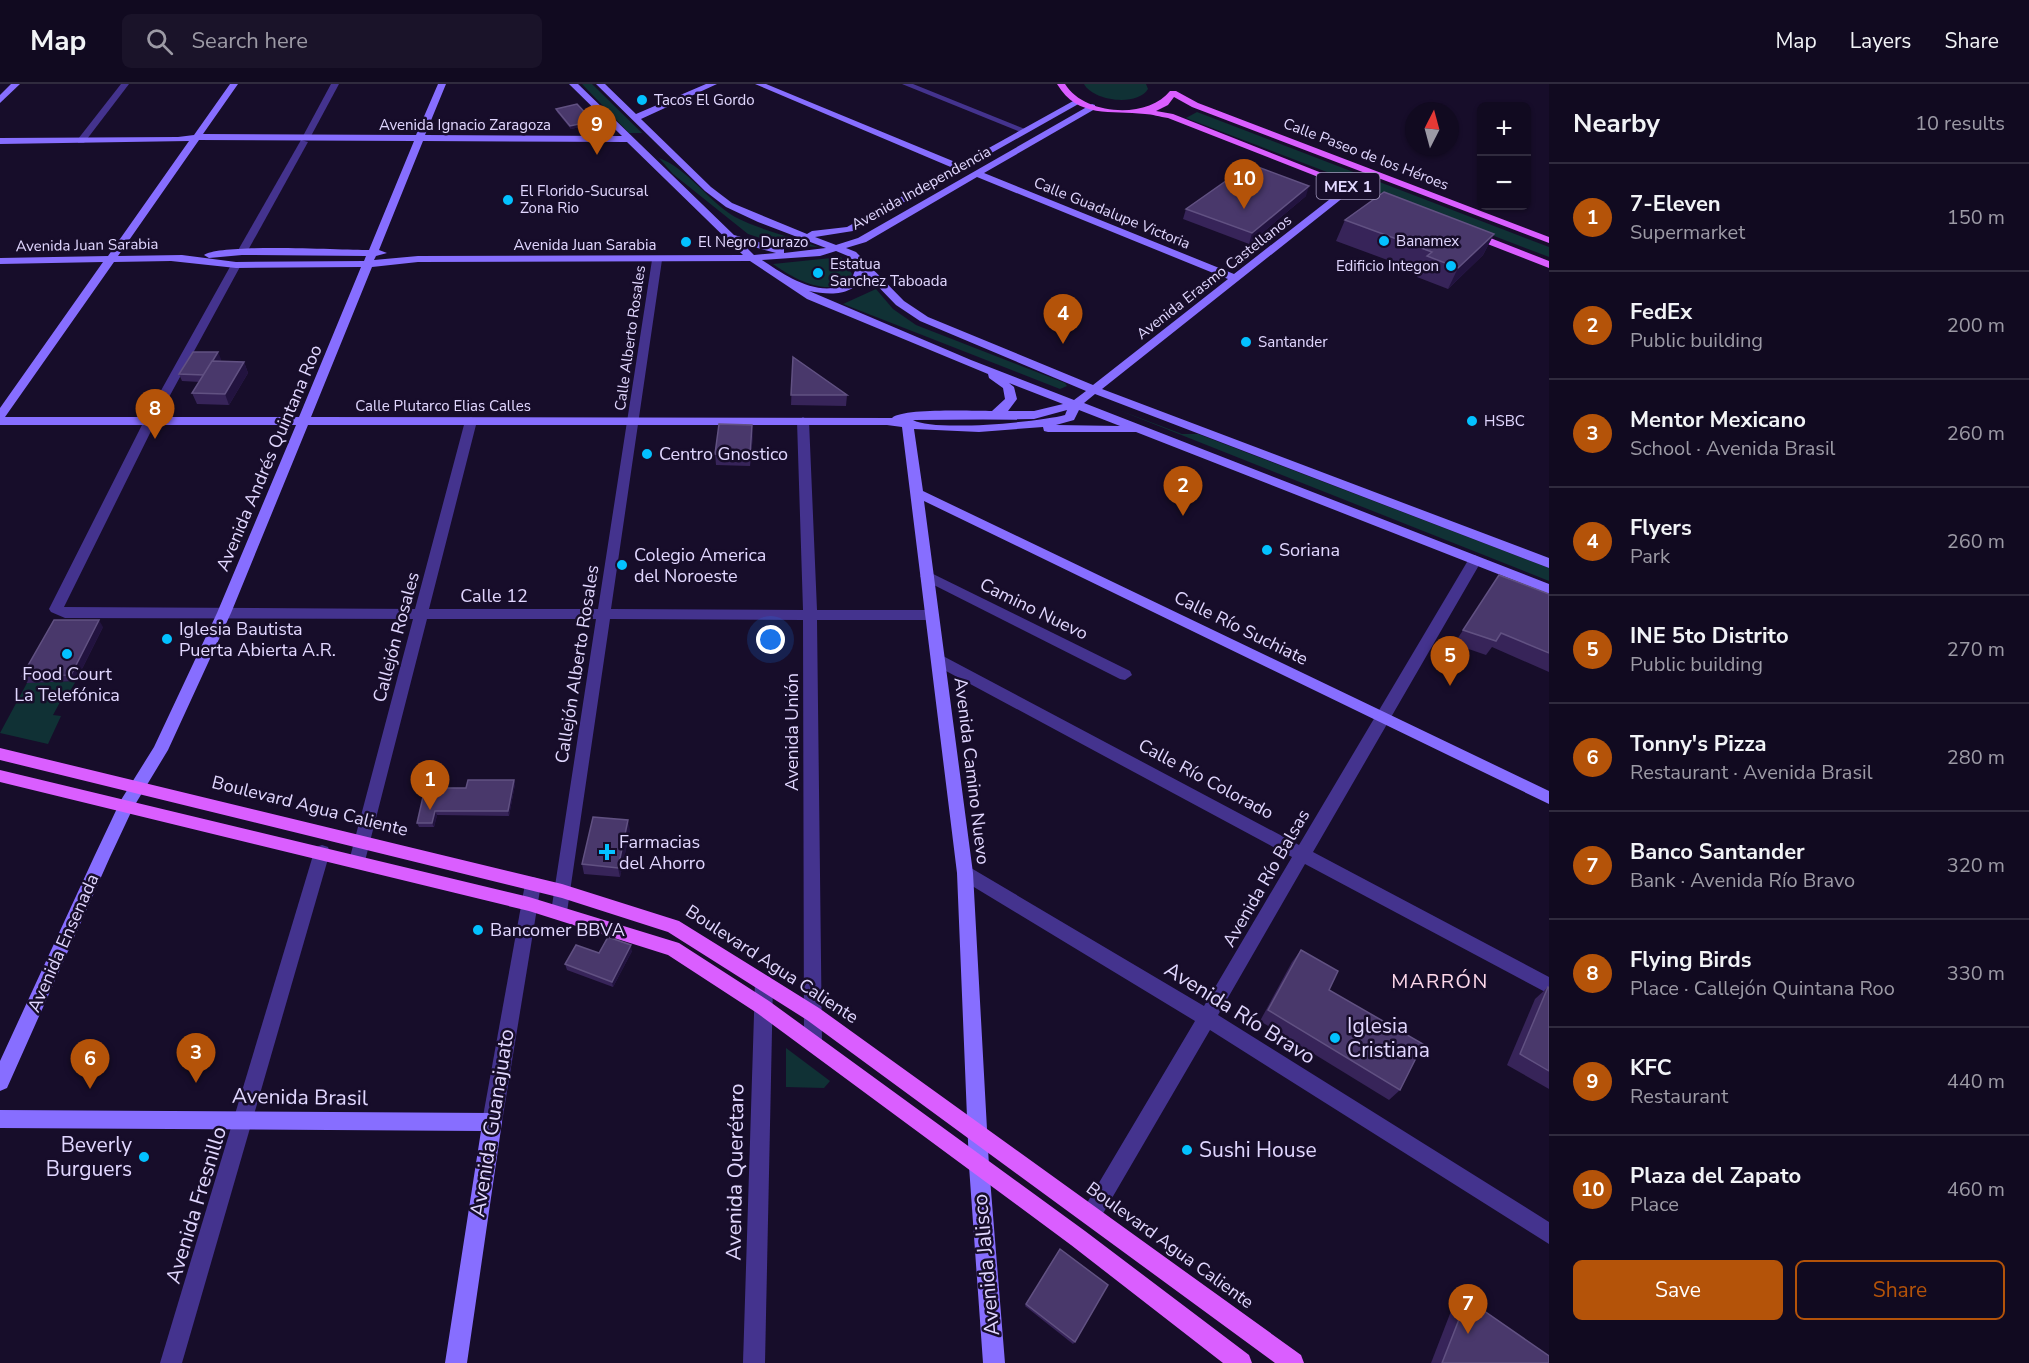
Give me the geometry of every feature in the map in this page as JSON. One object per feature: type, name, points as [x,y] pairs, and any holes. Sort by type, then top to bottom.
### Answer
[{"type":"main road","points":[[0,100],[16,84]]},
{"type":"main road","points":[[0,416],[234,84]]},
{"type":"main road","name":"Avenida Andrés Quintana Roo","points":[[138,786],[160,750],[224,613],[441,84]]},
{"type":"main road","points":[[573,84],[752,258],[773,275],[827,306],[1549,589]]},
{"type":"main road","points":[[600,84],[708,189],[729,205],[760,220],[799,232],[852,254],[900,303],[924,319],[1095,390],[1549,563]]},
{"type":"main road","points":[[635,118],[713,84]]},
{"type":"main road","points":[[759,84],[961,168]]},
{"type":"main road","name":"MEX 1","points":[[1061,84],[1065,93],[1078,102],[1119,112],[1145,111],[1166,104],[1171,88]]},
{"type":"main road","name":"Calle Paseo de los Héroes","points":[[1171,88],[1192,104],[1549,240]]},
{"type":"main road","name":"Avenida Independencia","points":[[799,232],[822,235],[850,229],[1078,102]]},
{"type":"main road","points":[[1170,116],[1168,112],[1170,107],[1192,104]]},
{"type":"main road","name":"Avenida Independencia","points":[[752,258],[802,256],[840,249],[862,240],[1092,107]]},
{"type":"main road","name":"Calle Paseo de los Héroes","points":[[1145,111],[1170,116],[1409,210]]},
{"type":"main road","name":"Avenida Ignacio Zaragoza","points":[[0,141],[627,138],[662,144]]},
{"type":"main road","name":"Calle Guadalupe Victoria","points":[[977,174],[1236,279]]},
{"type":"main road","name":"Avenida Erasmo Castellanos","points":[[1076,404],[1351,187]]},
{"type":"main road","points":[[1458,229],[1549,265]]},
{"type":"main road","points":[[731,237],[802,256]]},
{"type":"main road","name":"Avenida Juan Sarabia","points":[[0,261],[174,259],[242,252],[374,252],[418,259]]},
{"type":"main road","name":"Avenida Juan Sarabia","points":[[174,259],[236,265],[369,264],[418,259],[752,258]]},
{"type":"main road","points":[[773,275],[801,286],[832,291],[856,283],[862,264]]},
{"type":"main road","points":[[967,362],[1002,382],[1011,393],[1009,405],[993,416]]},
{"type":"main road","name":"Calle Plutarco Elias Calles","points":[[0,421],[907,421],[1047,413],[1076,404]]},
{"type":"main road","name":"Calle Plutarco Elias Calles","points":[[907,421],[1015,428],[1056,422],[1070,417],[1076,404]]},
{"type":"main road","name":"Avenida Camino Nuevo","points":[[907,421],[965,873],[978,1166]]},
{"type":"main road","points":[[1015,428],[1144,431]]},
{"type":"main road","name":"Calle Río Suchiate","points":[[917,493],[1549,798]]},
{"type":"main road","name":"Boulevard Agua Caliente","points":[[0,754],[562,891],[673,926],[813,1014],[1293,1363]]},
{"type":"main road","points":[[0,776],[322,852],[529,904],[673,949],[763,1007],[1136,1282],[1241,1363]]},
{"type":"main road","name":"Avenida Ensenada","points":[[0,1082],[127,805],[138,786]]},
{"type":"main road","name":"Avenida Brasil","points":[[0,1119],[492,1122]]},
{"type":"main road","name":"Avenida Guanajuato","points":[[456,1363],[492,1122]]},
{"type":"main road","name":"Avenida Jalisco","points":[[978,1166],[994,1363]]},
{"type":"street","points":[[81,141],[125,84]]},
{"type":"street","points":[[242,252],[335,84]]},
{"type":"street","points":[[906,84],[1026,130]]},
{"type":"street","name":"Calle Alberto Rosales","points":[[633,421],[657,260]]},
{"type":"street","points":[[150,421],[236,265]]},
{"type":"street","name":"Calle 12","points":[[150,421],[56,609],[65,613],[932,615]]},
{"type":"street","name":"Callejón Rosales","points":[[357,861],[423,614],[471,421]]},
{"type":"street","name":"Callejón Alberto Rosales","points":[[559,912],[633,421]]},
{"type":"street","name":"Avenida Unión","points":[[803,421],[810,615],[813,1044]]},
{"type":"street","name":"Avenida Río Balsas","points":[[1091,1215],[1475,560]]},
{"type":"street","name":"Camino Nuevo","points":[[927,576],[1125,675]]},
{"type":"street","name":"Calle Río Colorado","points":[[938,660],[1304,853],[1549,986]]},
{"type":"street","name":"Avenida Fresnillo","points":[[171,1363],[245,1119],[322,852]]},
{"type":"street","name":"Avenida Río Bravo","points":[[965,873],[1207,1018],[1549,1234]]},
{"type":"street","name":"Avenida Guanajuato","points":[[492,1122],[533,884]]},
{"type":"street","name":"Avenida Querétaro","points":[[754,1363],[764,983]]},
{"type":"green space","points":[[582,84],[592,84],[642,133],[629,133]]},
{"type":"green space","points":[[1084,84],[1146,84],[1148,89],[1135,98],[1115,100],[1096,94]]},
{"type":"green space","points":[[1197,112],[1549,247],[1549,257],[1186,118]]},
{"type":"green space","points":[[659,158],[679,169],[735,217],[818,247],[779,244],[748,234],[673,174]]},
{"type":"green space","points":[[841,257],[852,274],[849,281],[830,287],[800,280],[773,264]]},
{"type":"green space","points":[[876,289],[893,309],[916,325],[1065,383],[1067,386],[1060,389],[843,304]]},
{"type":"green space","points":[[1116,409],[1182,434],[1198,434],[1549,568],[1549,581]]},
{"type":"green space","points":[[76,681],[70,691],[66,691],[53,715],[61,716],[48,744],[0,733],[27,683]]},
{"type":"green space","points":[[786,1048],[830,1081],[824,1088],[786,1087]]},
{"type":"building","points":[[577,104],[593,121],[570,126],[556,109]]},
{"type":"building","points":[[1250,164],[1309,186],[1252,233],[1186,209]]},
{"type":"building","points":[[1384,192],[1494,234],[1458,268],[1427,256],[1432,252],[1345,220]]},
{"type":"building","points":[[193,352],[218,352],[204,375],[179,374]]},
{"type":"building","points":[[793,357],[847,395],[791,395]]},
{"type":"building","points":[[212,361],[244,362],[225,394],[192,393]]},
{"type":"building","points":[[719,424],[752,425],[750,455],[715,454]]},
{"type":"building","points":[[1499,575],[1549,594],[1549,653],[1501,633],[1496,641],[1463,630]]},
{"type":"building","name":"Food Court La Telefónica","points":[[54,620],[99,620],[71,675],[22,676]]},
{"type":"building","points":[[468,780],[514,780],[508,811],[435,811],[432,823],[417,823],[425,788],[466,788]]},
{"type":"building","name":"Farmacias del Ahorro","points":[[593,817],[628,820],[618,868],[582,864]]},
{"type":"building","points":[[608,937],[631,945],[612,982],[565,964],[576,945],[599,953]]},
{"type":"building","name":"Iglesia Cristiana","points":[[1301,950],[1338,971],[1329,990],[1423,1044],[1400,1090],[1268,1010]]},
{"type":"building","points":[[1549,988],[1549,1071],[1520,1054]]},
{"type":"building","points":[[1060,1249],[1108,1285],[1075,1342],[1026,1304]]},
{"type":"building","points":[[1467,1299],[1549,1356],[1549,1363],[1442,1363]]},
{"type":"place","name":"Tacos El Gordo","points":[[642,100]]},
{"type":"place","name":"KFC","points":[[597,155]]},
{"type":"place","name":"El Florido-Sucursal Zona Rio","points":[[508,200]]},
{"type":"place","name":"Plaza del Zapato","points":[[1244,209]]},
{"type":"place","name":"Banamex","points":[[1384,241]]},
{"type":"place","name":"El Negro Durazo","points":[[686,242]]},
{"type":"place","name":"Edificio Integon","points":[[1451,266]]},
{"type":"place","name":"Estatua Sanchez Taboada","points":[[818,273]]},
{"type":"place","name":"Santander","points":[[1246,342]]},
{"type":"place","name":"Flyers","points":[[1063,344]]},
{"type":"place","name":"HSBC","points":[[1472,421]]},
{"type":"place","name":"Flying Birds","points":[[155,439]]},
{"type":"place","name":"Centro Gnostico","points":[[647,454]]},
{"type":"place","name":"FedEx","points":[[1183,516]]},
{"type":"place","name":"Soriana","points":[[1267,550]]},
{"type":"place","name":"Colegio America del Noroeste","points":[[622,565]]},
{"type":"place","name":"Iglesia Bautista Puerta Abierta A.R.","points":[[167,639]]},
{"type":"place","name":"Food Court La Telefónica","points":[[67,654]]},
{"type":"place","name":"INE 5to Distrito","points":[[1450,686]]},
{"type":"place","name":"7-Eleven","points":[[430,810]]},
{"type":"place","name":"Farmacias del Ahorro","points":[[607,852]]},
{"type":"place","name":"Bancomer BBVA","points":[[478,930]]},
{"type":"place","name":"Iglesia Cristiana","points":[[1335,1038]]},
{"type":"place","name":"Mentor Mexicano","points":[[196,1083]]},
{"type":"place","name":"Tonny's Pizza","points":[[90,1089]]},
{"type":"place","name":"Sushi House","points":[[1187,1150]]},
{"type":"place","name":"Beverly Burguers","points":[[144,1157]]},
{"type":"place","name":"Banco Santander","points":[[1468,1334]]},
{"type":"district","name":"MARRÓN","points":[[1440,981]]}]
